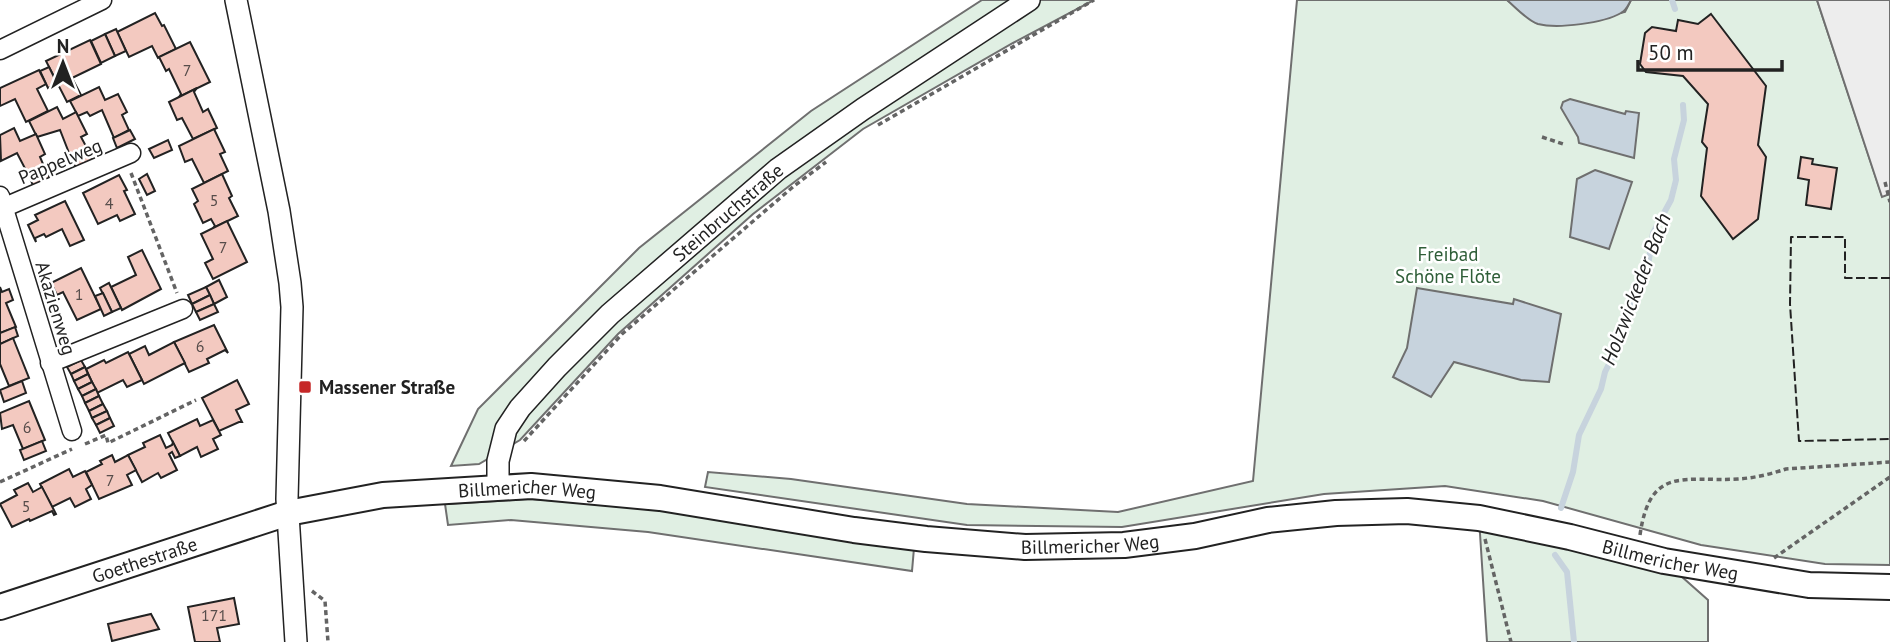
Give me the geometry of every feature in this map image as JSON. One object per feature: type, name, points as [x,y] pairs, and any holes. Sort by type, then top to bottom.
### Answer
[{"type":"main road","name":"Billmericher Weg","points":[[288,513],[383,495],[498,486],[579,489],[660,498],[926,539],[1025,547],[1084,548],[1195,536],[1268,520],[1336,513],[1407,511],[1479,518],[1664,561],[1809,585],[1890,587]]},
{"type":"main road","name":"Goethestraße","points":[[0,607],[288,513]]},
{"type":"street","points":[[0,50],[102,0]]},
{"type":"street","points":[[236,0],[279,211],[290,282],[288,513],[296,642]]},
{"type":"street","name":"Steinbruchstraße","points":[[498,486],[498,461],[506,429],[520,408],[557,366],[610,314],[778,169],[863,109],[1029,0]]},
{"type":"street","name":"Pappelweg","points":[[3,202],[131,153]]},
{"type":"street","name":"Akazienweg","points":[[3,202],[72,431]]},
{"type":"street","points":[[50,363],[183,309]]},
{"type":"path","points":[[878,125],[1094,0]]},
{"type":"path","points":[[1542,137],[1563,144]]},
{"type":"path","points":[[131,153],[131,173],[183,309]]},
{"type":"path","points":[[522,449],[525,440],[622,334],[794,186],[835,155]]},
{"type":"path","points":[[1885,182],[1890,202]]},
{"type":"path","points":[[0,482],[106,435],[108,443],[196,400]]},
{"type":"path","points":[[1639,540],[1644,510],[1651,496],[1661,487],[1679,480],[1738,479],[1786,469],[1890,462]]},
{"type":"path","points":[[1766,563],[1890,477]]},
{"type":"path","points":[[1479,518],[1511,642]]},
{"type":"green space","points":[[982,0],[1094,0],[863,129],[753,214],[618,334],[520,440],[479,464],[451,466],[478,409],[639,248],[811,111]]},
{"type":"green space","name":"Freibad Schöne Flöte","points":[[1297,0],[1507,0],[1536,23],[1550,25],[1574,24],[1625,12],[1631,0],[1817,0],[1882,196],[1890,194],[1890,565],[1825,564],[1701,545],[1543,501],[1445,486],[1324,494],[1122,527],[967,525],[705,487],[708,472],[791,479],[967,504],[1118,512],[1253,481]]},
{"type":"green space","points":[[529,499],[658,507],[914,548],[912,571],[648,532],[511,520],[448,525],[445,504]]},
{"type":"green space","points":[[1479,518],[1664,561],[1708,600],[1708,642],[1487,642]]},
{"type":"shaded area","points":[[1507,0],[1631,0],[1625,10],[1613,17],[1557,26],[1534,22]]},
{"type":"shaded area","points":[[1817,0],[1890,0],[1890,194],[1882,197]]},
{"type":"shaded area","points":[[1570,99],[1625,114],[1626,111],[1639,113],[1634,158],[1579,143],[1561,108],[1563,102]]},
{"type":"shaded area","points":[[1595,170],[1632,182],[1609,249],[1570,237],[1577,179]]},
{"type":"shaded area","points":[[1417,288],[1513,304],[1514,299],[1561,314],[1549,382],[1521,380],[1454,362],[1431,397],[1393,377],[1407,348]]},
{"type":"building","points":[[155,13],[176,49],[158,58],[152,46],[129,57],[117,32]]},
{"type":"building","points":[[1711,14],[1766,86],[1758,145],[1766,157],[1758,219],[1733,239],[1701,196],[1707,148],[1702,142],[1708,104],[1683,76],[1646,72],[1640,64],[1645,33],[1652,27],[1676,31],[1678,20],[1698,24]]},
{"type":"building","points":[[116,29],[126,51],[115,56],[105,34]]},
{"type":"building","points":[[105,34],[115,56],[101,63],[91,41]]},
{"type":"building","points":[[90,40],[101,64],[72,78],[81,95],[67,102],[46,61]]},
{"type":"building","points":[[190,42],[210,82],[179,97],[181,94],[169,69],[166,71],[159,57]]},
{"type":"building","points":[[49,67],[57,83],[48,88],[40,71]]},
{"type":"building","points":[[39,70],[46,84],[37,89],[48,111],[26,122],[15,99],[0,106],[0,88]]},
{"type":"building","points":[[99,87],[105,100],[118,94],[127,112],[122,115],[129,130],[114,138],[102,110],[90,116],[87,112],[78,116],[70,101]]},
{"type":"building","points":[[197,88],[194,92],[203,112],[208,109],[217,128],[193,139],[182,118],[177,120],[169,102]]},
{"type":"building","points":[[57,107],[63,119],[76,112],[87,134],[81,137],[88,150],[71,158],[60,130],[37,137],[29,121]]},
{"type":"building","points":[[14,128],[20,141],[36,134],[45,154],[40,157],[46,171],[30,178],[17,153],[1,161],[0,135]]},
{"type":"building","points":[[214,129],[225,152],[220,154],[228,171],[204,183],[192,159],[185,162],[179,146]]},
{"type":"building","points":[[130,130],[135,139],[117,148],[113,138]]},
{"type":"building","points":[[168,140],[172,150],[154,158],[149,149]]},
{"type":"building","points":[[88,150],[92,160],[76,168],[71,158]]},
{"type":"building","points":[[1801,157],[1813,159],[1812,164],[1837,168],[1831,209],[1806,205],[1809,180],[1798,178]]},
{"type":"building","points":[[46,171],[51,180],[34,188],[30,178]]},
{"type":"building","points":[[147,174],[155,191],[147,195],[139,179]]},
{"type":"building","points":[[222,174],[238,216],[213,228],[215,226],[211,219],[203,223],[194,204],[198,201],[192,189]]},
{"type":"building","points":[[119,175],[135,214],[120,221],[117,215],[98,224],[83,193]]},
{"type":"building","points":[[65,201],[84,240],[70,246],[62,229],[46,237],[44,234],[35,238],[36,242],[28,225],[38,220],[35,215]]},
{"type":"building","points":[[227,221],[247,262],[213,279],[205,263],[213,259],[201,234]]},
{"type":"building","points":[[142,250],[161,289],[122,310],[111,287],[136,275],[128,257]]},
{"type":"building","points":[[81,268],[101,309],[77,320],[63,292],[57,295],[51,283]]},
{"type":"building","points":[[219,280],[227,297],[214,304],[206,287]]},
{"type":"building","points":[[109,283],[121,308],[112,312],[100,288]]},
{"type":"building","points":[[0,287],[2,292],[9,289],[13,300],[6,303],[16,327],[0,333]]},
{"type":"building","points":[[206,287],[210,295],[192,304],[188,295]]},
{"type":"building","points":[[103,293],[112,312],[104,316],[95,296]]},
{"type":"building","points":[[210,295],[214,304],[196,312],[192,304]]},
{"type":"building","points":[[214,304],[218,312],[200,320],[196,312]]},
{"type":"building","points":[[214,325],[228,353],[225,350],[207,359],[209,363],[189,372],[174,342]]},
{"type":"building","points":[[15,327],[18,336],[0,344],[0,333]]},
{"type":"building","points":[[13,338],[29,378],[9,386],[0,364],[0,344]]},
{"type":"building","points":[[174,342],[185,363],[144,384],[129,354],[145,346],[149,355]]},
{"type":"building","points":[[128,352],[142,380],[127,387],[123,380],[97,393],[86,369]]},
{"type":"building","points":[[81,360],[85,367],[71,374],[67,367]]},
{"type":"building","points":[[85,367],[88,374],[74,381],[71,374]]},
{"type":"building","points":[[88,374],[92,382],[78,389],[74,381]]},
{"type":"building","points":[[237,380],[249,404],[236,410],[242,422],[219,431],[202,398]]},
{"type":"building","points":[[22,381],[26,393],[4,402],[0,390]]},
{"type":"building","points":[[92,382],[96,389],[82,396],[78,389]]},
{"type":"building","points":[[96,389],[99,396],[85,403],[82,396]]},
{"type":"building","points":[[99,396],[103,404],[89,411],[85,403]]},
{"type":"building","points":[[29,401],[45,440],[23,449],[13,425],[2,429],[0,413]]},
{"type":"building","points":[[103,404],[107,411],[92,418],[89,411]]},
{"type":"building","points":[[107,411],[110,418],[96,425],[92,418]]},
{"type":"building","points":[[110,418],[114,426],[100,433],[96,425]]},
{"type":"building","points":[[197,419],[200,426],[213,420],[221,435],[213,439],[218,449],[201,457],[197,447],[180,456],[168,433]]},
{"type":"building","points":[[160,435],[166,448],[173,442],[180,456],[175,458],[172,452],[169,454],[177,470],[161,478],[158,473],[142,482],[128,455],[145,447],[143,443]]},
{"type":"building","points":[[42,441],[46,451],[24,460],[20,450]]},
{"type":"building","points":[[112,455],[115,462],[128,455],[136,470],[127,475],[132,485],[99,499],[86,472]]},
{"type":"building","points":[[69,469],[73,477],[85,471],[92,485],[86,489],[91,499],[75,507],[70,498],[52,507],[40,484]]},
{"type":"building","points":[[28,483],[33,492],[42,487],[56,514],[52,511],[12,527],[0,504],[17,495],[14,490]]},
{"type":"building","points":[[234,598],[239,624],[217,628],[220,642],[195,642],[188,607]]},
{"type":"building","points":[[151,614],[159,629],[112,641],[108,624]]},
{"type":"waterway","name":"Holzwickeder Bach","points":[[1672,0],[1675,9]]},
{"type":"waterway","name":"Holzwickeder Bach","points":[[1561,508],[1573,472],[1579,435],[1601,389],[1613,356],[1619,328],[1648,266],[1653,233],[1671,200],[1676,180],[1674,159],[1684,120],[1683,105]]},
{"type":"waterway","name":"Holzwickeder Bach","points":[[1555,555],[1567,572],[1574,642]]},
{"type":"fence","points":[[1890,278],[1845,278],[1845,237],[1791,237],[1790,304],[1799,441],[1890,439]]},
{"type":"place","name":"Massener Straße","points":[[305,387]]}]
